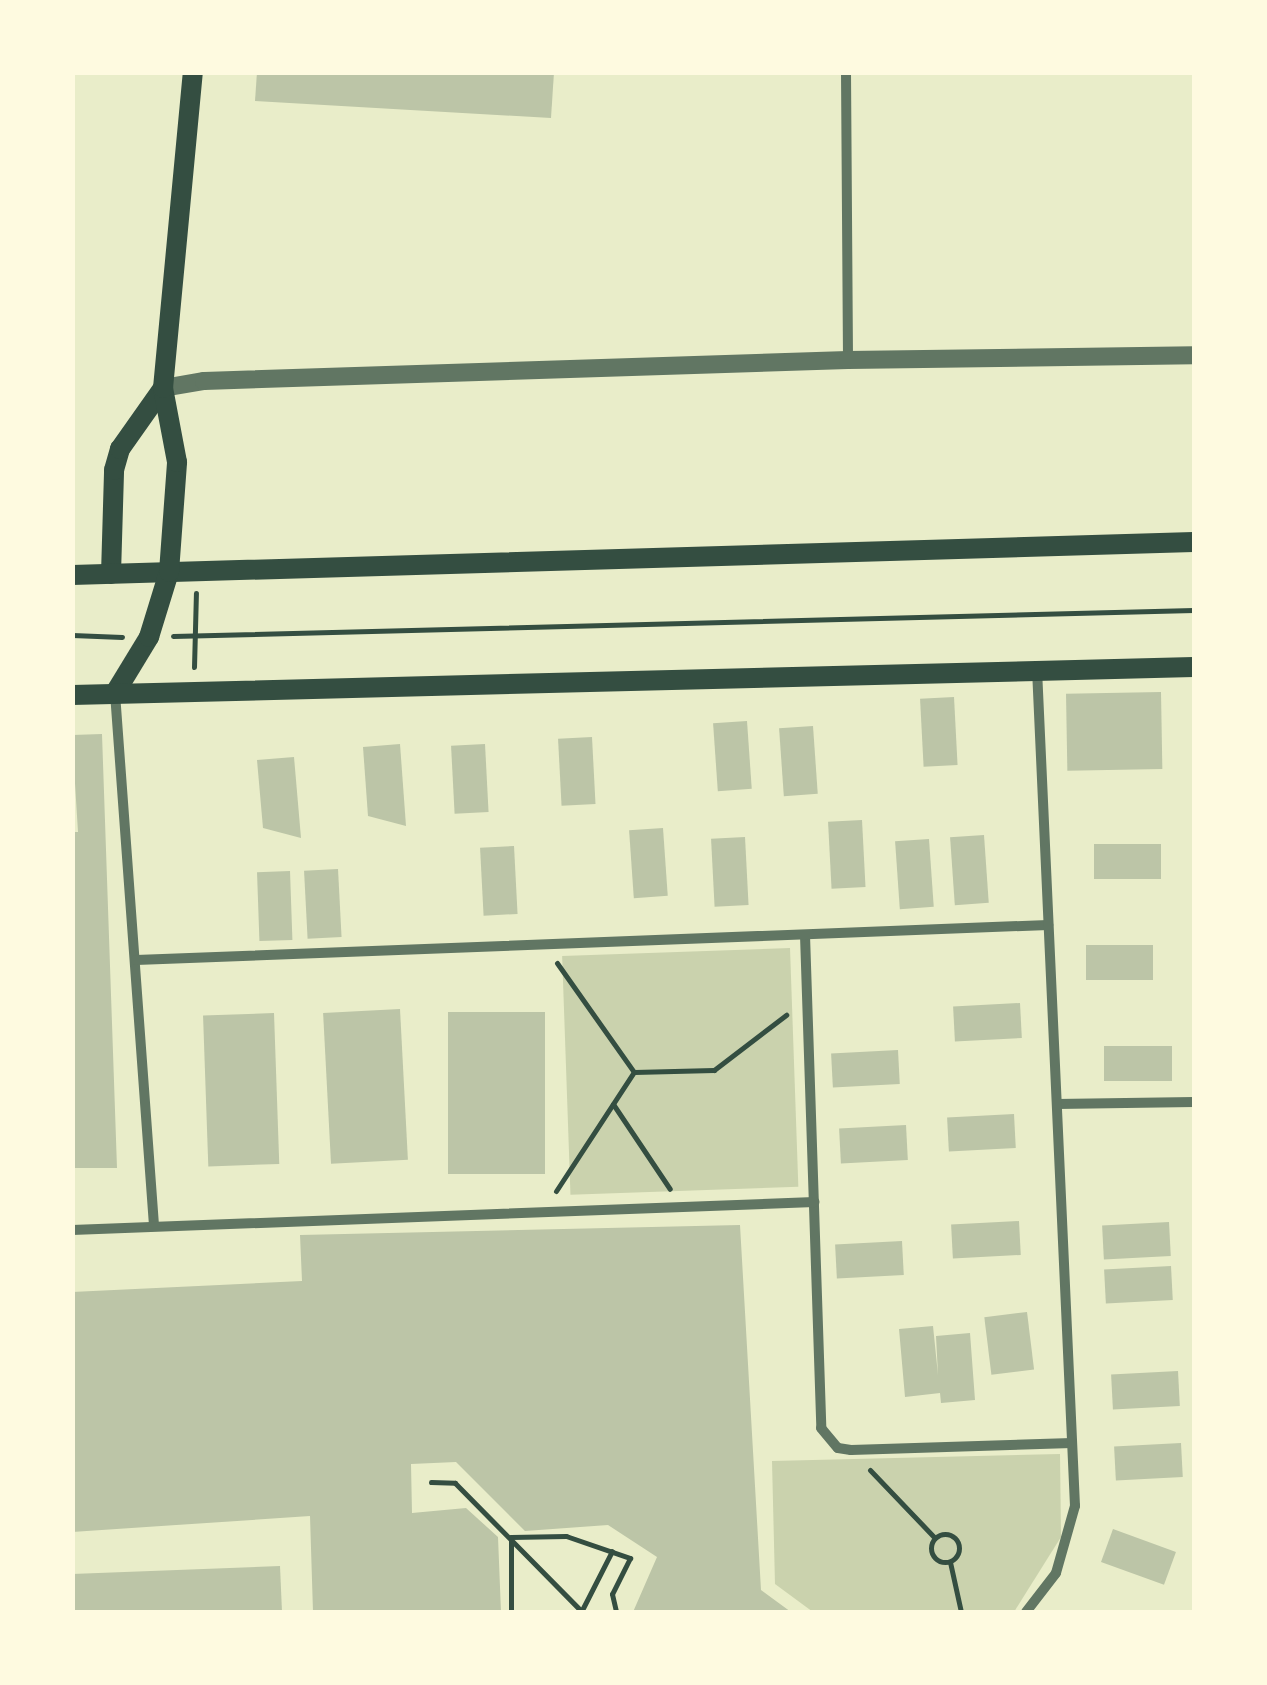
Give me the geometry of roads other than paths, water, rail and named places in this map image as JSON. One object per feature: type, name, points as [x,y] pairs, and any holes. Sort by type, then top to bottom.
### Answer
[{"type":"main road","points":[[115,692],[149,637],[169,572],[177,462],[163,388],[180,266],[192,72]]},
{"type":"main road","points":[[112,574],[114,470],[120,449],[163,388]]},
{"type":"main road","points":[[72,575],[1194,542]]},
{"type":"main road","points":[[72,695],[1037,668],[1194,668]]},
{"type":"street","points":[[846,72],[848,360]]},
{"type":"street","points":[[163,388],[204,381],[848,360],[1194,355]]},
{"type":"street","points":[[1026,1612],[1056,1574],[1070,1538],[1072,1442],[1037,668]]},
{"type":"street","points":[[115,692],[154,1224]]},
{"type":"street","points":[[136,960],[1048,926]]},
{"type":"street","points":[[805,935],[814,1202],[815,1402],[827,1439],[851,1450],[1072,1442]]},
{"type":"street","points":[[1057,1104],[1194,1102]]},
{"type":"street","points":[[72,1230],[814,1202]]}]
